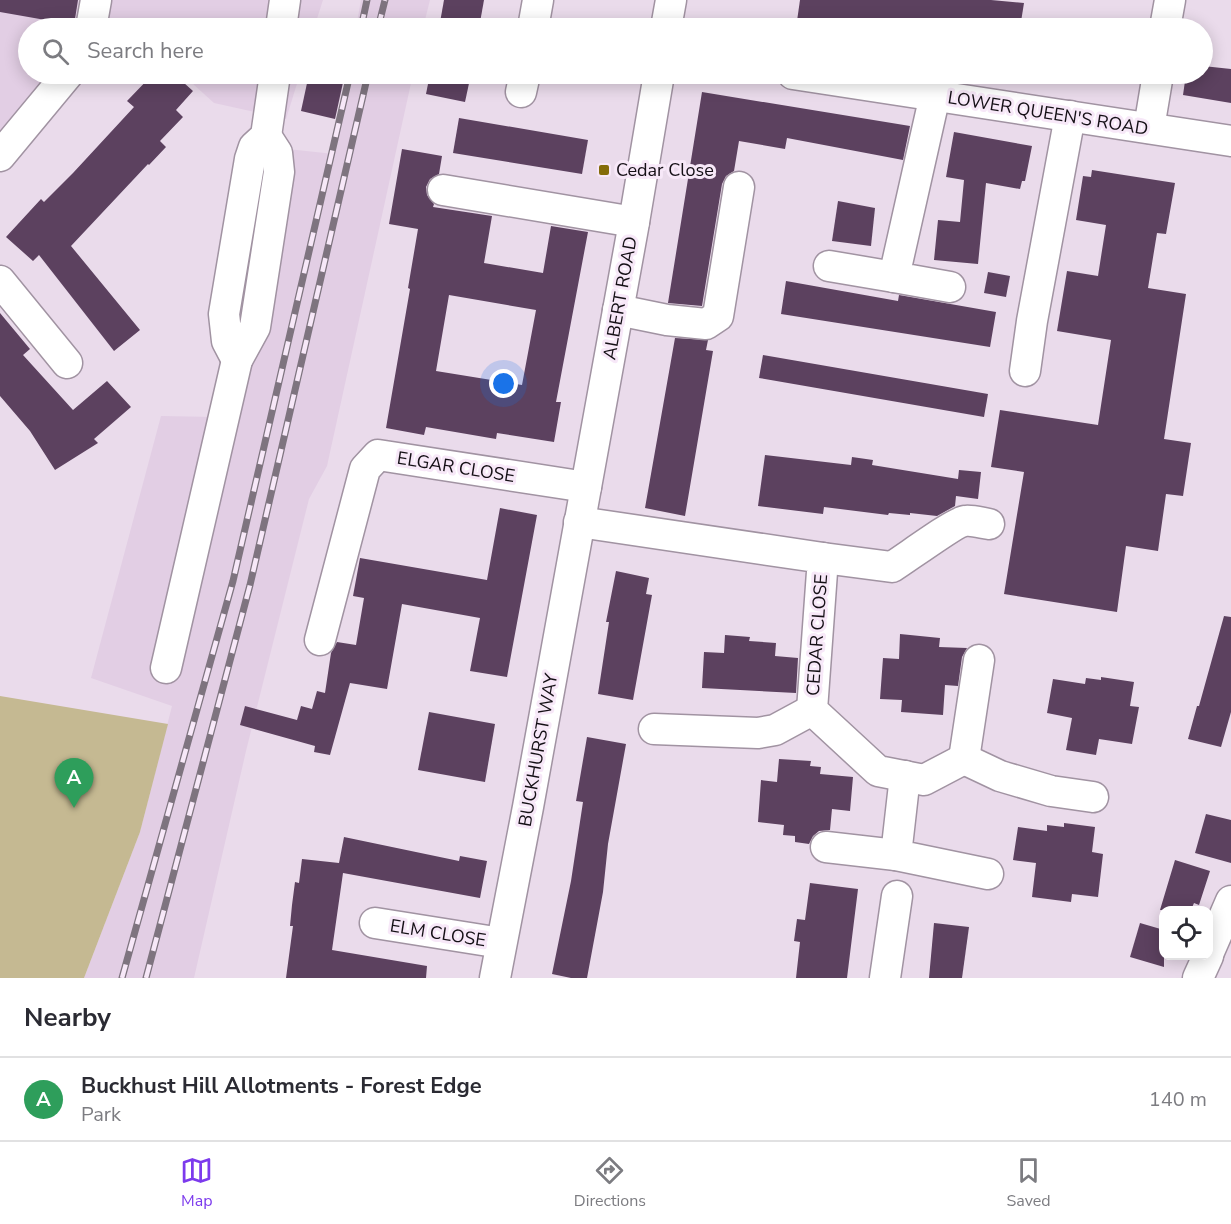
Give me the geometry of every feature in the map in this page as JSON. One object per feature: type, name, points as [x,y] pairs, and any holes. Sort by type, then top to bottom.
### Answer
[{"type":"street","points":[[93,18],[96,0]]},
{"type":"street","points":[[282,18],[285,0]]},
{"type":"street","points":[[535,18],[538,0]]},
{"type":"street","points":[[668,18],[671,0]]},
{"type":"street","points":[[1167,18],[1170,0]]},
{"type":"street","points":[[0,156],[60,84]]},
{"type":"street","points":[[166,668],[237,360],[255,327],[279,172],[277,153],[266,136],[274,84]]},
{"type":"street","name":"ALBERT ROAD","points":[[579,522],[657,84]]},
{"type":"street","name":"LOWER QUEEN'S ROAD","points":[[861,84],[1231,141]]},
{"type":"street","points":[[1149,128],[1156,84]]},
{"type":"street","points":[[894,277],[935,95]]},
{"type":"street","points":[[1025,371],[1070,116]]},
{"type":"street","points":[[618,310],[667,320],[706,324],[718,316],[740,187]]},
{"type":"street","points":[[443,190],[634,222]]},
{"type":"street","points":[[829,266],[950,288]]},
{"type":"street","points":[[0,281],[67,363]]},
{"type":"street","name":"ELGAR CLOSE","points":[[320,640],[365,469],[378,455],[586,487]]},
{"type":"street","name":"CEDAR CLOSE","points":[[579,522],[892,567],[944,534],[954,525],[966,521],[989,524]]},
{"type":"street","name":"BUCKHURST WAY","points":[[495,978],[579,522]]},
{"type":"street","name":"CEDAR CLOSE","points":[[823,558],[812,710],[878,771],[924,780],[964,759]]},
{"type":"street","points":[[979,660],[964,759],[1010,779],[1051,791],[1093,797]]},
{"type":"street","points":[[654,729],[758,733],[775,730],[812,710]]},
{"type":"street","points":[[896,855],[905,776]]},
{"type":"street","points":[[826,848],[896,855],[988,874]]},
{"type":"street","points":[[885,978],[897,896]]},
{"type":"street","points":[[1213,943],[1231,901]]},
{"type":"street","name":"ELM CLOSE","points":[[375,923],[501,943]]},
{"type":"street","points":[[1198,978],[1206,960]]},
{"type":"shaded area","points":[[0,0],[323,0],[317,18],[18,18],[18,84],[67,84],[0,148]]},
{"type":"shaded area","points":[[361,0],[430,0],[426,18],[358,18]]},
{"type":"shaded area","points":[[193,84],[297,84],[286,119],[214,103]]},
{"type":"shaded area","points":[[346,84],[411,84],[327,466],[309,499],[246,751],[194,978],[84,978],[140,832],[172,706],[91,678],[161,416],[215,417],[269,147],[334,154]]},
{"type":"shaded area","points":[[0,696],[168,724],[140,832],[84,978],[0,978]]},
{"type":"building","points":[[0,0],[78,0],[75,18],[34,18],[0,12]]},
{"type":"building","points":[[444,0],[484,0],[481,18],[441,18]]},
{"type":"building","points":[[800,0],[991,0],[1024,3],[1022,18],[797,18]]},
{"type":"building","points":[[1213,67],[1231,69],[1231,103],[1183,95],[1185,84],[1213,84]]},
{"type":"building","points":[[143,84],[185,84],[193,91],[176,110],[183,117],[160,141],[166,147],[71,246],[140,330],[114,351],[39,255],[33,261],[6,237],[41,199],[44,202],[73,173],[134,107],[127,101]]},
{"type":"building","points":[[307,84],[343,84],[335,119],[301,111]]},
{"type":"building","points":[[428,84],[469,84],[465,102],[426,94]]},
{"type":"building","points":[[702,92],[910,126],[903,160],[787,138],[785,149],[739,141],[734,171],[726,176],[722,184],[702,306],[668,303]]},
{"type":"building","points":[[459,118],[588,140],[582,174],[453,153]]},
{"type":"building","points":[[954,132],[1032,146],[1025,181],[1022,181],[1020,189],[986,183],[978,264],[934,260],[938,220],[960,222],[964,180],[946,177]]},
{"type":"building","points":[[402,149],[442,156],[439,174],[430,179],[426,187],[427,195],[434,204],[433,207],[492,216],[484,263],[543,273],[551,226],[588,232],[556,402],[561,402],[554,442],[497,433],[496,439],[426,427],[424,435],[386,428],[418,229],[389,224]],"holes":[[[449,295],[536,310],[522,385],[436,371]]]},
{"type":"building","points":[[1092,170],[1175,183],[1166,234],[1157,233],[1148,288],[1186,294],[1164,439],[1191,443],[1183,496],[1166,494],[1158,551],[1126,546],[1117,612],[1004,594],[1024,472],[991,467],[1000,410],[1098,425],[1111,340],[1057,331],[1067,271],[1098,276],[1106,225],[1076,220],[1083,176],[1091,177]]},
{"type":"building","points":[[838,201],[875,208],[871,246],[832,241]]},
{"type":"building","points":[[988,272],[1010,276],[1006,297],[984,293]]},
{"type":"building","points":[[786,281],[898,301],[899,295],[996,312],[990,347],[781,314]]},
{"type":"building","points":[[0,313],[30,349],[23,355],[73,410],[107,381],[131,407],[94,439],[98,443],[55,470],[30,431],[0,396]]},
{"type":"building","points":[[675,338],[708,340],[706,350],[713,351],[685,516],[645,508]]},
{"type":"building","points":[[763,355],[988,394],[984,417],[759,378]]},
{"type":"building","points":[[765,455],[851,465],[852,457],[873,460],[872,465],[958,479],[959,470],[981,472],[978,499],[956,496],[955,506],[937,516],[910,513],[910,515],[889,513],[888,515],[824,507],[823,514],[758,506]]},
{"type":"building","points":[[500,508],[537,515],[507,677],[470,671],[480,618],[402,604],[387,689],[350,683],[330,755],[314,752],[315,746],[240,725],[245,706],[297,720],[301,706],[312,709],[317,691],[325,693],[331,653],[337,642],[356,645],[364,598],[353,596],[360,558],[487,580]]},
{"type":"building","points":[[616,571],[649,578],[646,594],[652,595],[633,700],[598,694],[609,622],[606,622]]},
{"type":"building","points":[[1224,616],[1231,617],[1231,712],[1221,747],[1188,739]]},
{"type":"building","points":[[900,634],[940,638],[939,647],[967,648],[962,657],[958,686],[945,685],[943,715],[901,712],[902,700],[880,699],[883,658],[899,659]]},
{"type":"building","points":[[725,635],[750,637],[749,641],[776,643],[775,656],[798,658],[796,693],[702,688],[704,652],[724,653]]},
{"type":"building","points":[[1101,677],[1134,682],[1130,706],[1139,707],[1132,744],[1099,739],[1096,755],[1066,750],[1072,718],[1047,713],[1053,679],[1085,684],[1086,678],[1101,680]]},
{"type":"building","points":[[429,712],[495,724],[485,782],[418,770]]},
{"type":"building","points":[[587,737],[626,744],[587,978],[571,978],[552,974],[571,881],[583,802],[576,801]]},
{"type":"building","points":[[779,759],[811,761],[810,766],[821,767],[820,774],[853,777],[850,811],[832,809],[830,830],[819,831],[809,844],[795,842],[795,836],[783,835],[784,825],[758,822],[761,780],[777,782]]},
{"type":"building","points":[[1206,814],[1231,820],[1231,863],[1195,853]]},
{"type":"building","points":[[1064,823],[1095,827],[1092,852],[1103,854],[1098,897],[1072,894],[1071,902],[1032,897],[1036,863],[1013,860],[1018,827],[1047,831],[1047,825],[1064,827]]},
{"type":"building","points":[[344,837],[459,861],[460,856],[487,861],[480,898],[343,873],[332,950],[427,966],[426,978],[286,978],[293,926],[290,926],[295,882],[299,883],[302,859],[339,863]]},
{"type":"building","points":[[1175,860],[1210,871],[1199,905],[1194,903],[1193,906],[1161,906]]},
{"type":"building","points":[[810,883],[858,889],[847,978],[796,978],[800,942],[794,941],[797,919],[805,920]]},
{"type":"building","points":[[934,923],[969,927],[962,978],[929,978]]},
{"type":"building","points":[[1140,923],[1159,929],[1159,960],[1164,960],[1164,967],[1130,957]]},
{"type":"railway","points":[[363,18],[367,0]]},
{"type":"railway","points":[[380,18],[385,0]]},
{"type":"railway","points":[[122,978],[233,581],[348,84]]},
{"type":"railway","points":[[146,978],[250,585],[366,84]]},
{"type":"place","name":"Cedar Close","points":[[604,170]]},
{"type":"place","name":"Buckhust Hill Allotments - Forest Edge","points":[[74,808]]}]
